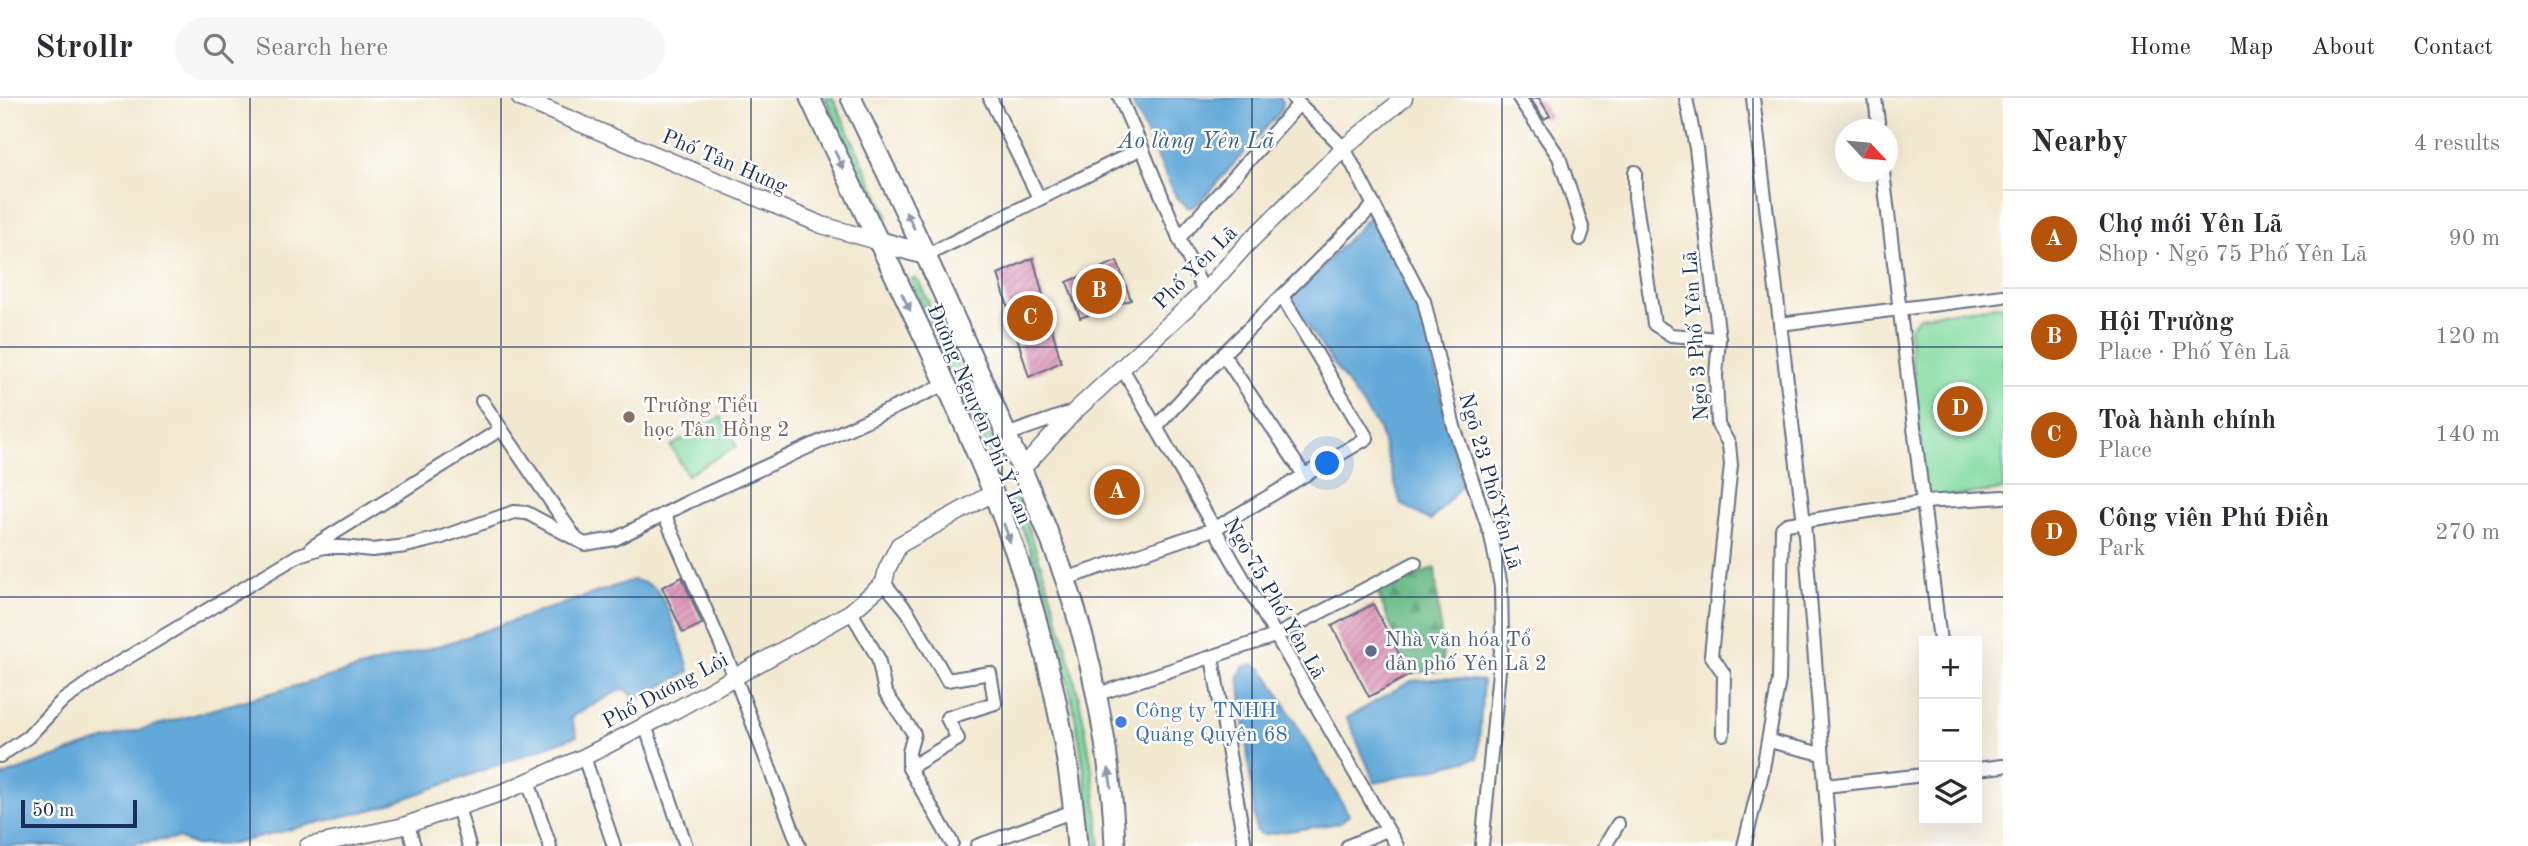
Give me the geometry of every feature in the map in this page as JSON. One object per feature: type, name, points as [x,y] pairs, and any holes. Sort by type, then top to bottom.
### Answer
[{"type":"main road","name":"Đường Nguyên Phi Ỷ Lan","points":[[810,98],[946,384],[993,494],[1038,631],[1071,783],[1077,846]]},
{"type":"main road","name":"Đường Nguyên Phi Ỷ Lan","points":[[851,98],[926,255],[1006,435],[1065,579],[1077,615],[1095,695],[1110,778],[1115,846]]},
{"type":"main road","points":[[877,241],[926,255]]},
{"type":"main road","points":[[993,494],[1021,470]]},
{"type":"street","name":"Phố Tân Hưng","points":[[520,98],[822,225],[877,241]]},
{"type":"street","points":[[990,98],[1039,198]]},
{"type":"street","points":[[1121,98],[1204,292]]},
{"type":"street","name":"Phố Yên Lã","points":[[1021,470],[1075,411],[1204,292],[1247,244],[1344,148],[1404,98]]},
{"type":"street","points":[[1519,98],[1559,157],[1583,230],[1580,239]]},
{"type":"street","name":"Ngõ 3 Phố Yên Lã","points":[[1686,98],[1696,148],[1719,339],[1716,375],[1718,425],[1729,444],[1731,465],[1711,655],[1724,674],[1723,734]]},
{"type":"street","points":[[1753,98],[1804,523],[1830,846]]},
{"type":"street","points":[[1875,98],[1878,119]]},
{"type":"street","points":[[1179,238],[1296,101]]},
{"type":"street","name":"Ngõ 23 Phố Yên Lã","points":[[1296,101],[1344,148],[1424,301],[1454,427],[1491,536],[1501,586],[1502,640],[1482,846]]},
{"type":"street","points":[[926,255],[1142,148]]},
{"type":"street","points":[[1635,172],[1635,197],[1654,324],[1671,335],[1719,339]]},
{"type":"street","points":[[1884,182],[1939,636]]},
{"type":"street","points":[[1156,427],[1223,354],[1374,205]]},
{"type":"street","points":[[1065,579],[1214,529],[1367,438],[1282,296]]},
{"type":"street","points":[[1780,324],[2003,296]]},
{"type":"street","points":[[1223,354],[1304,475]]},
{"type":"street","name":"Ngõ 75 Phố Yên Lã","points":[[1122,368],[1397,846]]},
{"type":"street","points":[[299,555],[324,547],[372,550],[406,546],[439,538],[514,512],[527,513],[577,540],[595,544],[615,539],[946,384]]},
{"type":"street","points":[[482,401],[577,540]]},
{"type":"street","points":[[1006,435],[1075,411]]},
{"type":"street","points":[[0,756],[29,737],[61,702],[107,670],[501,429]]},
{"type":"street","name":"Phố Dương Lôi","points":[[308,846],[346,842],[408,825],[528,781],[584,757],[645,726],[851,612],[884,583],[887,569],[899,545],[993,494]]},
{"type":"street","points":[[1744,846],[1769,741],[1779,680],[1781,532],[1787,524],[1924,502],[2003,497]]},
{"type":"street","points":[[664,514],[735,677],[799,846]]},
{"type":"street","points":[[1095,695],[1275,636],[1415,563]]},
{"type":"street","points":[[884,583],[908,612],[947,680],[990,673],[995,703],[947,718],[958,739],[909,768]]},
{"type":"street","points":[[851,612],[878,658],[885,692],[914,734],[909,752],[909,768],[952,843]]},
{"type":"street","points":[[1212,657],[1245,846]]},
{"type":"street","points":[[645,726],[686,846]]},
{"type":"street","points":[[1769,741],[1822,754]]},
{"type":"street","points":[[584,757],[614,846]]},
{"type":"street","points":[[1982,768],[2003,766]]},
{"type":"street","points":[[1825,786],[1919,776]]},
{"type":"street","points":[[528,781],[550,846]]},
{"type":"street","points":[[458,807],[469,846]]},
{"type":"street","points":[[977,846],[1074,810]]},
{"type":"street","points":[[1605,846],[1618,824]]},
{"type":"street","points":[[408,825],[414,846]]},
{"type":"street","points":[[1348,846],[1387,830]]},
{"type":"green space","points":[[825,98],[833,98],[887,215],[887,221],[881,219]]},
{"type":"green space","points":[[914,278],[919,282],[1000,458],[998,464],[994,463],[912,284],[911,280]]},
{"type":"green space","points":[[2003,305],[2003,490],[1931,498],[1925,489],[1909,329],[1920,316]]},
{"type":"green space","points":[[721,417],[737,446],[687,475],[671,446]]},
{"type":"green space","points":[[1012,494],[1016,495],[1032,538],[1072,668],[1090,756],[1100,846],[1093,846],[1075,714],[1055,626],[1027,541],[1010,500]]},
{"type":"green space","points":[[1435,568],[1444,671],[1409,672],[1377,591]]},
{"type":"water","name":"Ao làng Yên Lã","points":[[1130,98],[1280,98],[1283,103],[1281,111],[1198,204],[1189,208],[1176,197]]},
{"type":"water","points":[[1368,218],[1415,283],[1462,485],[1431,521],[1401,504],[1379,429],[1290,301]]},
{"type":"water","points":[[633,580],[653,587],[658,592],[677,631],[689,672],[635,700],[628,691],[620,690],[571,717],[577,736],[382,807],[232,844],[195,845],[178,838],[115,846],[0,846],[0,777],[90,744],[448,643]]},
{"type":"water","points":[[1253,664],[1269,677],[1349,815],[1340,823],[1263,835],[1256,830],[1239,676],[1243,667]]},
{"type":"water","points":[[1444,678],[1483,681],[1478,758],[1375,783],[1347,718],[1411,681]]},
{"type":"building","points":[[1530,98],[1539,98],[1550,116],[1544,119]]},
{"type":"building","points":[[1033,258],[1061,362],[1029,377],[998,274]]},
{"type":"building","points":[[1117,261],[1131,300],[1080,318],[1067,282]]},
{"type":"building","points":[[682,577],[702,624],[683,633],[662,587]]},
{"type":"building","name":"Nhà văn hóa Tổ dân phố Yên Lã 2","points":[[1373,604],[1410,675],[1369,697],[1332,626]]},
{"type":"place","name":"Hội Trường","points":[[1099,291]]},
{"type":"place","name":"Toà hành chính","points":[[1030,318]]},
{"type":"place","name":"Công viên Phú Điền","points":[[1960,409]]},
{"type":"place","name":"Trường Tiểu học Tân Hồng 2","points":[[629,417]]},
{"type":"place","name":"Chợ mới Yên Lã","points":[[1117,492]]},
{"type":"place","name":"Nhà văn hóa Tổ dân phố Yên Lã 2","points":[[1371,651]]},
{"type":"place","name":"Công ty TNHH Quảng Quyên 68","points":[[1121,722]]}]
